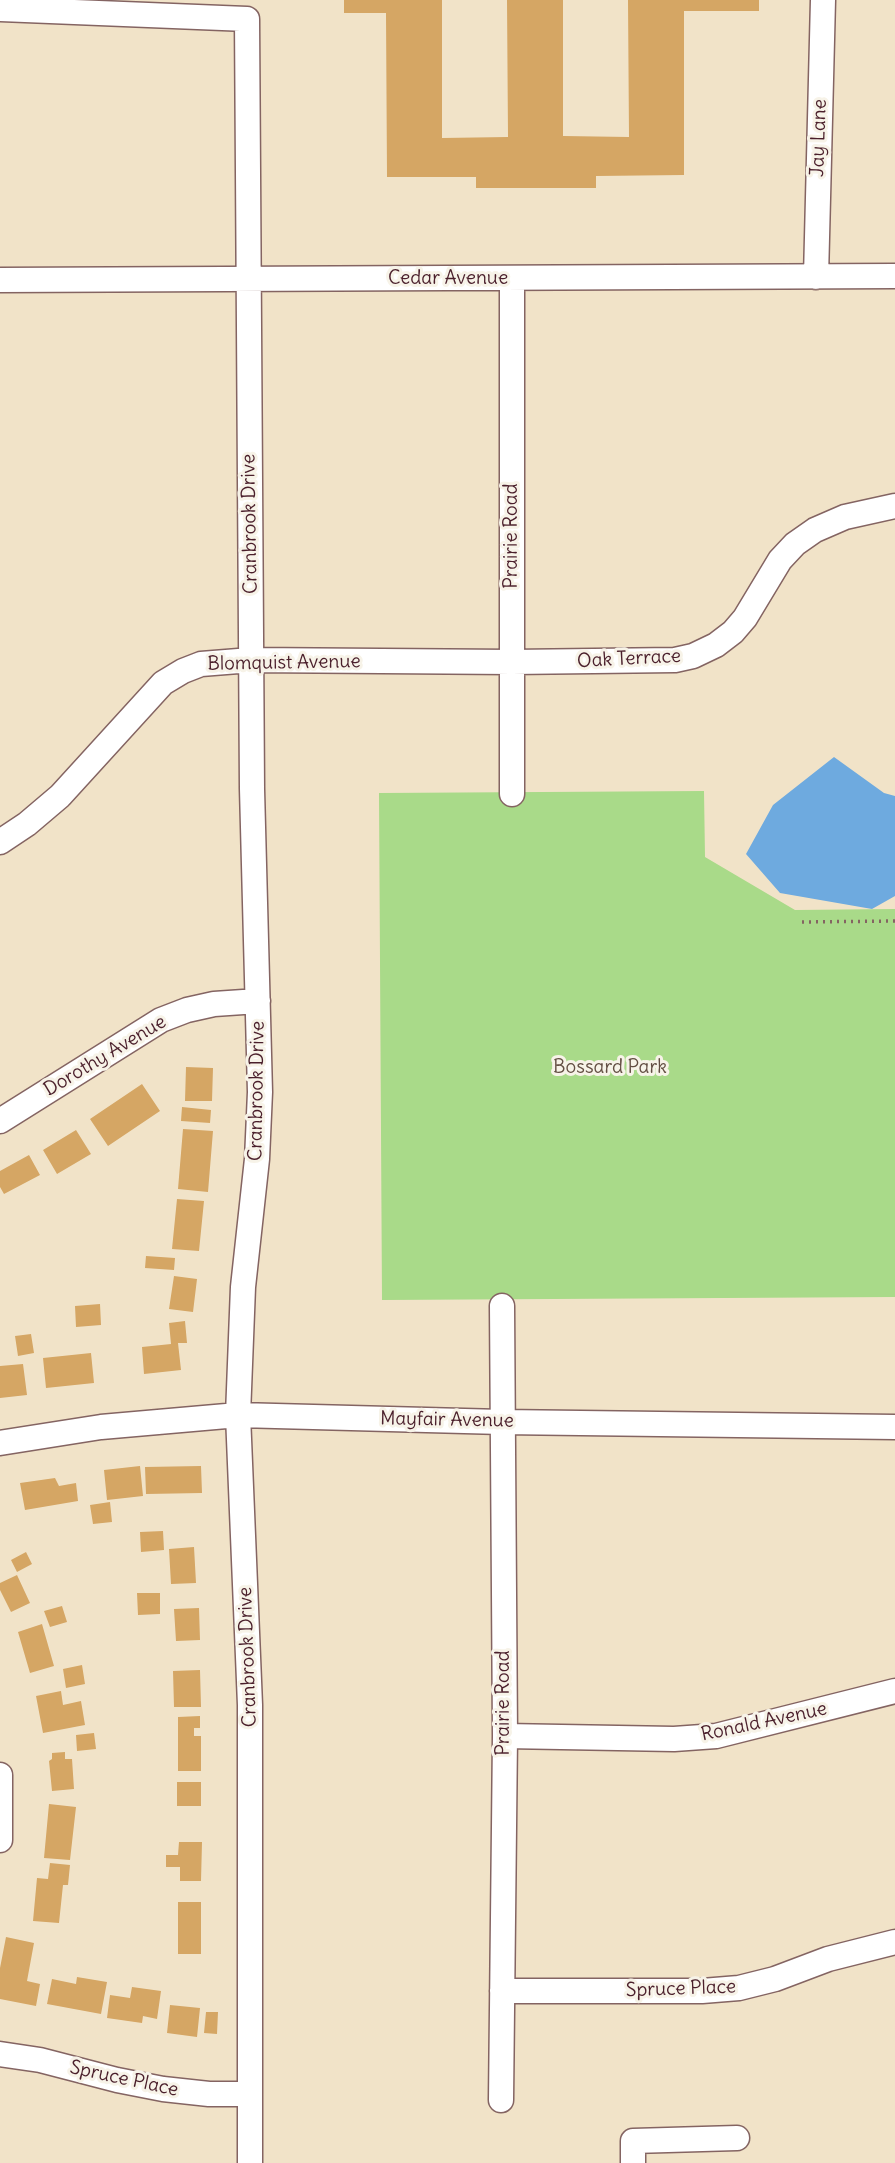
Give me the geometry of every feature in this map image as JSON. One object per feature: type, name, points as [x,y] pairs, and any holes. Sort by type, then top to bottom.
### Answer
[{"type":"street","name":"Jay Lane","points":[[816,277],[823,0]]},
{"type":"street","name":"Cranbrook Drive","points":[[0,9],[247,19],[251,660],[260,1091],[257,1159],[243,1287],[238,1415],[250,1705],[250,2163]]},
{"type":"street","name":"Cedar Avenue","points":[[0,280],[895,276]]},
{"type":"street","name":"Prairie Road","points":[[512,278],[512,794]]},
{"type":"street","name":"Oak Terrace","points":[[512,662],[653,661],[693,656],[716,645],[739,625],[779,560],[795,544],[815,530],[838,520],[895,506]]},
{"type":"street","name":"Blomquist Avenue","points":[[0,842],[27,824],[60,796],[163,683],[201,664],[251,660],[512,662]]},
{"type":"street","name":"Dorothy Avenue","points":[[0,1121],[161,1020],[205,1006],[258,1001]]},
{"type":"street","name":"Prairie Road","points":[[501,2100],[505,1736],[502,1306]]},
{"type":"street","name":"Mayfair Avenue","points":[[0,1443],[101,1427],[238,1415],[502,1422],[895,1427]]},
{"type":"street","name":"Ronald Avenue","points":[[505,1736],[674,1739],[716,1736],[895,1692]]},
{"type":"street","points":[[0,1775],[0,1840]]},
{"type":"street","name":"Spruce Place","points":[[502,1991],[702,1991],[739,1988],[895,1941]]},
{"type":"street","name":"Spruce Place","points":[[0,2054],[40,2060],[163,2089],[209,2094],[250,2094]]},
{"type":"street","points":[[633,2163],[633,2141],[737,2138]]},
{"type":"path","points":[[802,922],[895,921]]},
{"type":"green space","name":"Bossard Park","points":[[704,791],[705,857],[795,910],[895,909],[895,1297],[382,1300],[379,793]]},
{"type":"water","points":[[834,757],[884,793],[895,796],[895,896],[872,909],[780,893],[746,854],[773,805]]},
{"type":"building","points":[[344,0],[442,0],[442,138],[508,137],[507,0],[563,0],[563,136],[629,137],[628,0],[759,0],[759,11],[684,11],[684,175],[596,176],[596,188],[476,188],[476,177],[387,177],[386,13],[344,13]]},
{"type":"building","points":[[186,1067],[213,1068],[212,1101],[185,1101]]},
{"type":"building","points":[[142,1084],[160,1111],[108,1146],[90,1119]]},
{"type":"building","points":[[182,1107],[211,1110],[210,1123],[181,1121]]},
{"type":"building","points":[[183,1129],[213,1131],[208,1192],[178,1189]]},
{"type":"building","points":[[76,1130],[91,1154],[57,1174],[43,1150]]},
{"type":"building","points":[[29,1155],[40,1175],[4,1194],[0,1187],[0,1171]]},
{"type":"building","points":[[177,1199],[204,1201],[199,1251],[172,1249]]},
{"type":"building","points":[[146,1256],[175,1258],[174,1270],[145,1268]]},
{"type":"building","points":[[174,1276],[197,1279],[193,1312],[169,1309]]},
{"type":"building","points":[[100,1304],[101,1325],[76,1327],[75,1306]]},
{"type":"building","points":[[185,1321],[187,1343],[178,1343],[181,1370],[144,1374],[142,1347],[171,1344],[169,1323]]},
{"type":"building","points":[[31,1334],[34,1353],[18,1356],[15,1336]]},
{"type":"building","points":[[91,1353],[94,1383],[46,1388],[43,1358]]},
{"type":"building","points":[[23,1364],[27,1395],[0,1398],[0,1366]]},
{"type":"building","points":[[140,1466],[143,1496],[107,1500],[104,1470]]},
{"type":"building","points":[[201,1466],[202,1493],[146,1494],[145,1467]]},
{"type":"building","points":[[55,1478],[59,1486],[76,1483],[78,1501],[25,1510],[20,1483]]},
{"type":"building","points":[[110,1502],[112,1522],[93,1524],[90,1505]]},
{"type":"building","points":[[163,1531],[164,1550],[141,1552],[140,1532]]},
{"type":"building","points":[[194,1547],[196,1583],[171,1584],[169,1549]]},
{"type":"building","points":[[26,1552],[32,1564],[17,1572],[11,1560]]},
{"type":"building","points":[[17,1575],[30,1603],[11,1612],[0,1590],[0,1583]]},
{"type":"building","points":[[137,1593],[160,1593],[160,1614],[138,1615]]},
{"type":"building","points":[[62,1606],[67,1622],[50,1627],[44,1611]]},
{"type":"building","points":[[199,1608],[200,1640],[176,1641],[174,1609]]},
{"type":"building","points":[[42,1624],[54,1666],[30,1673],[18,1632]]},
{"type":"building","points":[[82,1665],[85,1684],[66,1688],[63,1669]]},
{"type":"building","points":[[200,1670],[201,1707],[174,1707],[173,1671]]},
{"type":"building","points":[[61,1691],[63,1705],[81,1701],[85,1725],[43,1733],[36,1696]]},
{"type":"building","points":[[200,1716],[200,1728],[194,1728],[194,1736],[201,1736],[201,1771],[178,1771],[178,1717]]},
{"type":"building","points":[[94,1733],[96,1749],[77,1751],[76,1735]]},
{"type":"building","points":[[65,1752],[65,1759],[72,1759],[74,1789],[52,1791],[49,1761],[52,1759],[52,1753]]},
{"type":"building","points":[[177,1782],[201,1782],[201,1806],[177,1806]]},
{"type":"building","points":[[49,1804],[76,1807],[70,1860],[44,1858]]},
{"type":"building","points":[[179,1842],[202,1842],[201,1881],[180,1881],[180,1867],[166,1867],[166,1855],[178,1855]]},
{"type":"building","points":[[50,1863],[70,1865],[68,1885],[63,1885],[59,1923],[33,1921],[37,1878],[48,1879]]},
{"type":"building","points":[[178,1902],[201,1902],[201,1954],[178,1954]]},
{"type":"building","points":[[6,1937],[34,1943],[27,1981],[40,1984],[36,2006],[0,1999],[0,1968]]},
{"type":"building","points":[[77,1977],[107,1982],[101,2014],[47,2004],[52,1979],[76,1984]]},
{"type":"building","points":[[132,1987],[161,1991],[157,2019],[143,2016],[142,2023],[107,2018],[110,1995],[130,1998]]},
{"type":"building","points":[[170,2005],[200,2008],[197,2037],[167,2033]]},
{"type":"building","points":[[206,2012],[218,2012],[217,2034],[204,2033]]}]
